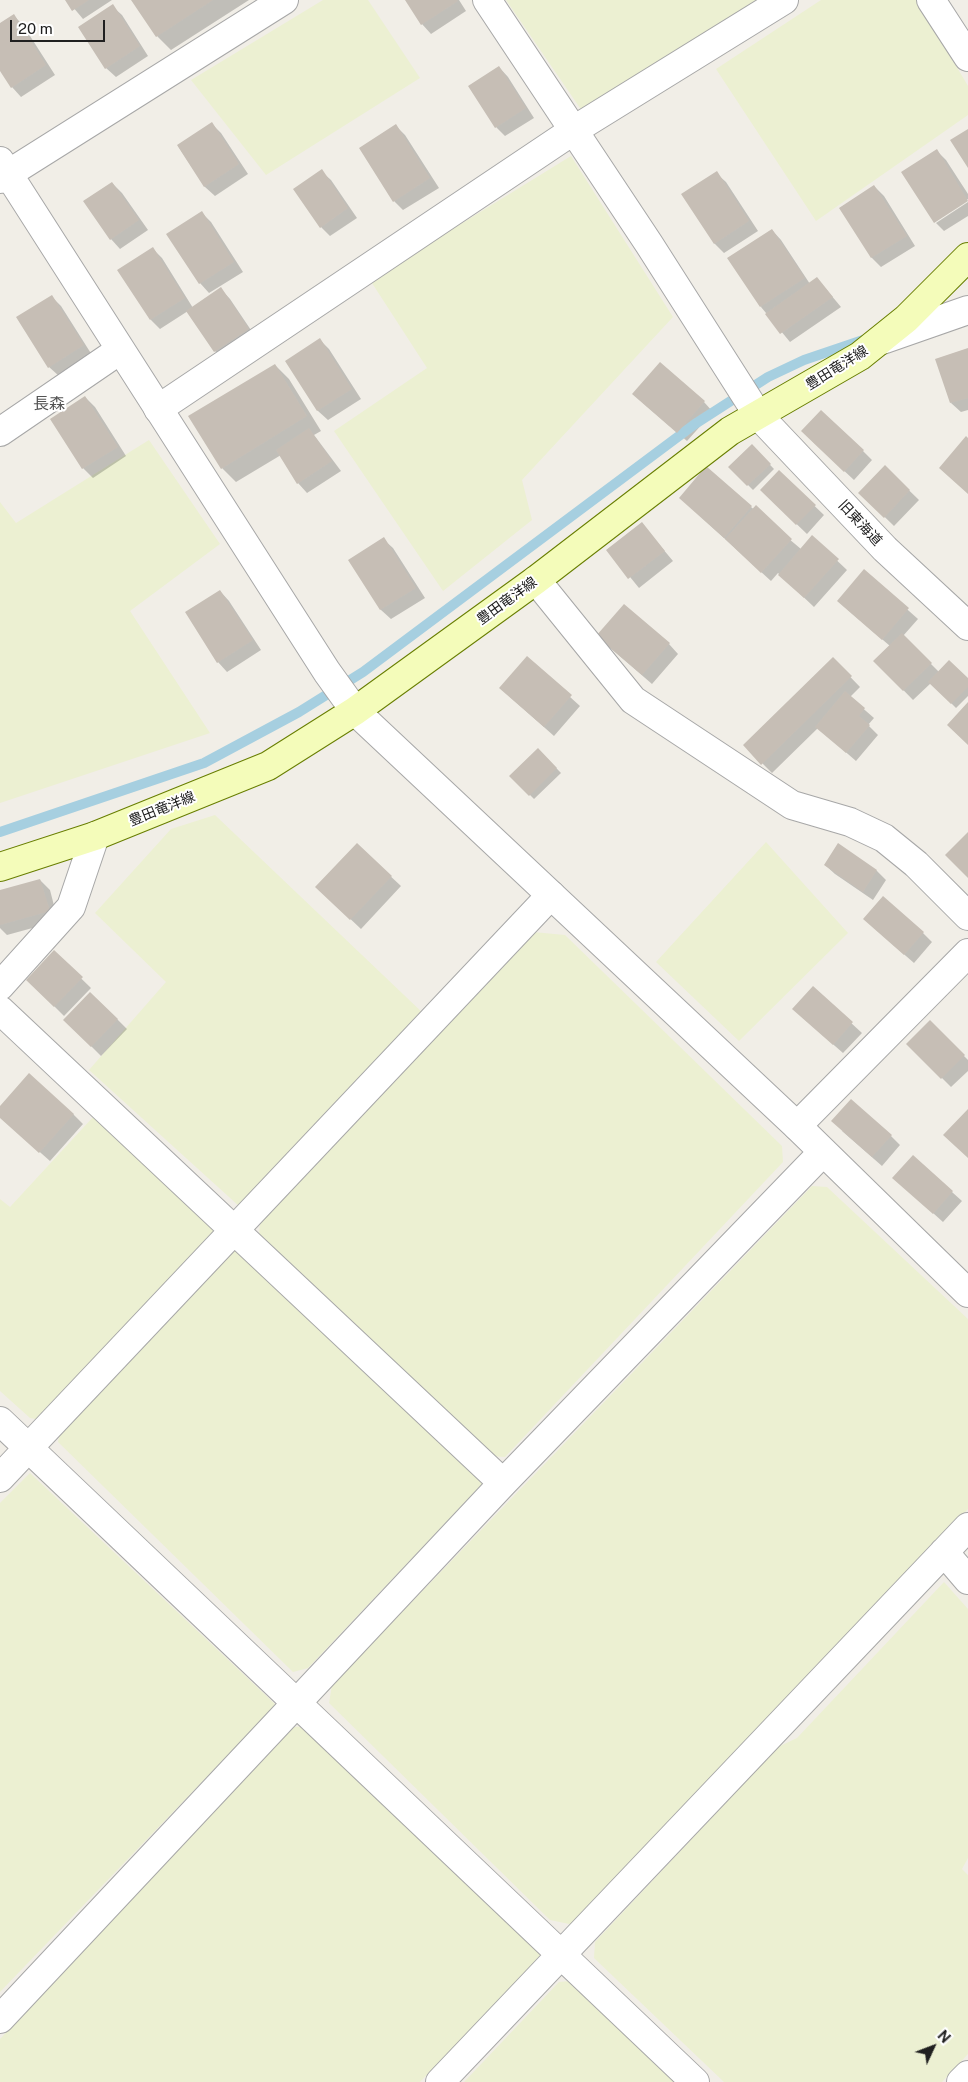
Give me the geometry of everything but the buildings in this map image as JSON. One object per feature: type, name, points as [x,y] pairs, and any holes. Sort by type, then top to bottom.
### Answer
[{"type":"main road","name":"豊田竜洋線","points":[[0,867],[95,836],[268,766],[356,711],[536,580],[730,431],[860,356],[906,319],[968,257]]},
{"type":"street","points":[[284,0],[3,171],[327,672],[356,711],[797,1126],[822,1153],[968,1293]]},
{"type":"street","name":"旧東海道","points":[[487,0],[574,130],[758,415],[885,549],[968,626]]},
{"type":"street","points":[[158,408],[574,130],[784,0]]},
{"type":"street","points":[[932,0],[968,57]]},
{"type":"street","points":[[879,341],[968,310]]},
{"type":"street","points":[[0,432],[120,350]]},
{"type":"street","points":[[536,580],[633,700],[792,805],[850,822],[884,838],[916,864],[968,916]]},
{"type":"street","points":[[0,986],[71,908],[95,836]]},
{"type":"street","points":[[0,1478],[551,895]]},
{"type":"street","points":[[797,1126],[968,953]]},
{"type":"street","points":[[0,1010],[503,1483]]},
{"type":"street","points":[[0,2019],[296,1701],[503,1483],[822,1153]]},
{"type":"street","points":[[0,1421],[695,2082]]},
{"type":"street","points":[[440,2082],[968,1527]]},
{"type":"street","points":[[944,1552],[968,1580]]},
{"type":"street","points":[[961,2082],[968,2075]]},
{"type":"green space","points":[[323,0],[368,0],[420,78],[266,175],[191,80]]},
{"type":"green space","points":[[506,0],[758,0],[593,113],[580,108]]},
{"type":"green space","points":[[821,0],[917,0],[968,86],[968,115],[816,221],[716,69]]},
{"type":"green space","points":[[571,156],[673,317],[522,480],[532,520],[443,591],[334,431],[427,368],[370,280]]},
{"type":"green space","points":[[149,440],[220,544],[130,611],[210,733],[0,803],[0,502],[16,523]]},
{"type":"green space","points":[[215,815],[425,1015],[240,1207],[89,1070],[166,982],[95,913],[171,829]]},
{"type":"green space","points":[[766,842],[848,933],[739,1041],[656,962]]},
{"type":"green space","points":[[533,932],[565,935],[782,1146],[783,1162],[505,1457],[491,1456],[259,1237],[260,1220]]},
{"type":"green space","points":[[94,1116],[219,1234],[41,1420],[30,1418],[0,1391],[0,1199],[10,1207]]},
{"type":"green space","points":[[812,1186],[827,1187],[968,1319],[968,1509],[574,1925],[550,1920],[329,1703],[332,1685]]},
{"type":"green space","points":[[234,1249],[485,1481],[308,1668],[293,1672],[58,1442],[60,1432]]},
{"type":"green space","points":[[30,1473],[276,1705],[0,1992],[0,1503]]},
{"type":"green space","points":[[944,1582],[968,1609],[968,1858],[962,1869],[968,1875],[968,2054],[942,2082],[724,2082],[594,1958],[595,1942],[778,1747],[797,1738]]},
{"type":"green space","points":[[307,1726],[542,1955],[420,2082],[0,2082],[0,2039],[294,1727]]},
{"type":"green space","points":[[570,1981],[677,2082],[464,2082],[559,1982]]},
{"type":"waterway","points":[[0,832],[204,763],[299,712],[363,672],[695,424],[768,377],[804,360],[866,339]]},
{"type":"district","name":"長森","points":[[49,404]]}]
